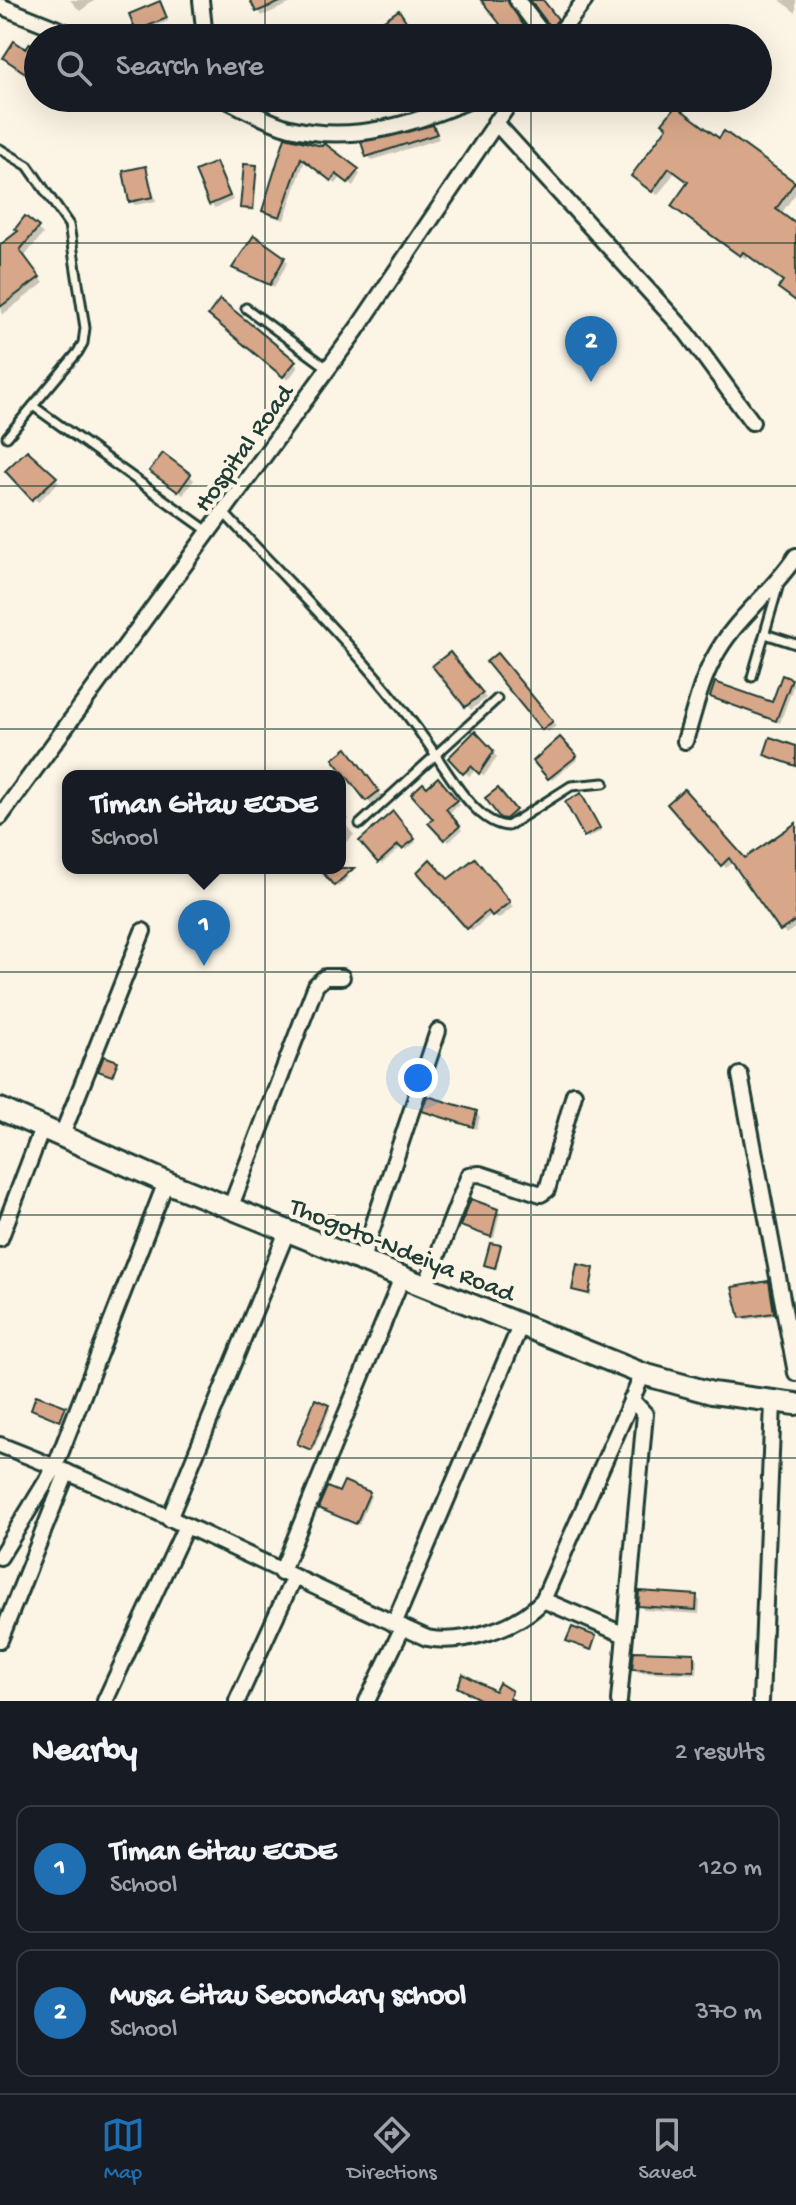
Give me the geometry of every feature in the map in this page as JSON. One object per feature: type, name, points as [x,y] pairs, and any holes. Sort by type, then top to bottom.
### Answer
[{"type":"main road","name":"Thogoto-Ndeiya Road","points":[[0,1109],[166,1182],[643,1374],[712,1393],[796,1404]]},
{"type":"street","points":[[201,0],[204,24]]},
{"type":"street","points":[[517,0],[535,24]]},
{"type":"street","points":[[567,24],[585,0]]},
{"type":"street","points":[[0,6],[45,24]]},
{"type":"street","points":[[253,112],[287,127],[339,133],[393,128],[437,112]]},
{"type":"street","name":"Hospital Road","points":[[0,817],[329,369],[502,112]]},
{"type":"street","points":[[495,122],[687,333],[752,422]]},
{"type":"street","points":[[685,741],[713,658],[741,621],[779,582],[796,556]]},
{"type":"street","points":[[62,1135],[143,931]]},
{"type":"street","points":[[231,1206],[316,985],[325,977],[342,977]]},
{"type":"street","points":[[362,1259],[438,1031]]},
{"type":"street","points":[[740,1075],[796,1373]]},
{"type":"street","points":[[426,1285],[469,1175],[480,1174],[541,1194],[547,1190],[574,1094]]},
{"type":"street","points":[[0,1239],[43,1126]]},
{"type":"street","points":[[0,1640],[166,1182]]},
{"type":"street","points":[[169,1519],[288,1229]]},
{"type":"street","points":[[237,1701],[403,1275]]},
{"type":"street","points":[[367,1701],[521,1324]]},
{"type":"street","points":[[0,1445],[61,1469],[399,1626],[443,1641],[466,1637],[523,1616],[543,1600],[643,1374]]},
{"type":"street","points":[[619,1701],[645,1414],[631,1399]]},
{"type":"street","points":[[761,1701],[773,1403]]},
{"type":"street","points":[[0,1557],[61,1469]]},
{"type":"street","points":[[105,1701],[185,1528]]},
{"type":"street","points":[[543,1600],[625,1635]]},
{"type":"lane","points":[[0,149],[28,166],[69,225],[85,328],[78,352],[7,437]]},
{"type":"lane","points":[[246,308],[329,369]]},
{"type":"lane","points":[[33,406],[210,532]]},
{"type":"lane","points":[[224,513],[403,707],[469,801],[500,826],[515,824],[571,786],[604,783]]},
{"type":"lane","points":[[752,677],[779,582]]},
{"type":"lane","points":[[765,634],[796,644]]},
{"type":"lane","points":[[360,824],[497,699]]},
{"type":"building","points":[[250,0],[285,0],[256,12]]},
{"type":"building","points":[[481,0],[507,0],[523,24],[500,24]]},
{"type":"building","points":[[530,0],[543,0],[558,19],[554,24],[548,24]]},
{"type":"building","points":[[160,1],[167,18],[153,24],[133,24],[129,14]]},
{"type":"building","points":[[399,10],[408,24],[378,24]]},
{"type":"building","points":[[14,41],[24,48],[24,72],[3,58]]},
{"type":"building","points":[[671,112],[684,112],[719,138],[724,131],[795,182],[776,209],[796,224],[796,301],[778,288],[783,281],[743,252],[740,256],[671,206],[688,182],[669,168],[652,192],[631,176],[667,127],[662,123]]},
{"type":"building","points":[[433,125],[437,134],[366,157],[361,142]]},
{"type":"building","points":[[285,137],[322,146],[324,143],[359,169],[348,183],[336,174],[331,181],[301,158],[280,217],[262,211]]},
{"type":"building","points":[[216,162],[230,196],[209,205],[195,171]]},
{"type":"building","points":[[244,164],[257,165],[253,209],[240,208]]},
{"type":"building","points":[[146,166],[153,197],[129,202],[123,171]]},
{"type":"building","points":[[25,216],[39,227],[20,250],[40,277],[0,307],[0,245],[18,231],[15,229]]},
{"type":"building","points":[[254,235],[285,257],[270,285],[232,268]]},
{"type":"building","points":[[220,299],[296,361],[283,377],[208,315]]},
{"type":"building","points":[[27,450],[57,477],[32,500],[5,471]]},
{"type":"building","points":[[163,453],[191,474],[178,492],[149,471]]},
{"type":"building","points":[[450,652],[483,693],[465,707],[432,666]]},
{"type":"building","points":[[497,653],[553,721],[542,730],[486,662]]},
{"type":"building","points":[[782,675],[792,679],[776,721],[710,697],[715,682],[772,702]]},
{"type":"building","points":[[475,731],[494,751],[479,774],[471,766],[463,774],[448,758]]},
{"type":"building","points":[[560,737],[577,756],[548,779],[533,761]]},
{"type":"building","points":[[770,737],[796,746],[796,766],[764,755]]},
{"type":"building","points":[[347,748],[379,791],[366,801],[346,776],[346,770],[342,770],[333,759]]},
{"type":"building","points":[[438,777],[457,800],[446,809],[460,826],[444,840],[428,823],[433,819],[411,794],[423,783],[427,787]]},
{"type":"building","points":[[498,788],[516,810],[506,819],[500,818],[485,798]]},
{"type":"building","points":[[684,789],[745,858],[796,823],[796,920],[780,931],[729,858],[721,866],[667,804]]},
{"type":"building","points":[[581,793],[600,828],[584,837],[565,802]]},
{"type":"building","points":[[393,811],[415,839],[402,849],[398,845],[378,863],[359,841]]},
{"type":"building","points":[[475,858],[510,902],[492,916],[488,911],[467,929],[417,872],[430,859],[448,879]]},
{"type":"building","points":[[346,868],[354,868],[334,886],[324,874],[346,874]]},
{"type":"building","points":[[104,1056],[118,1061],[112,1076],[98,1071]]},
{"type":"building","points":[[427,1096],[477,1111],[473,1127],[422,1111]]},
{"type":"building","points":[[471,1199],[498,1209],[491,1237],[460,1226]]},
{"type":"building","points":[[490,1243],[501,1245],[495,1268],[484,1265]]},
{"type":"building","points":[[577,1264],[594,1268],[589,1294],[572,1290]]},
{"type":"building","points":[[769,1281],[774,1313],[740,1318],[732,1287]]},
{"type":"building","points":[[36,1395],[66,1406],[60,1421],[31,1409]]},
{"type":"building","points":[[315,1399],[329,1405],[311,1450],[297,1444]]},
{"type":"building","points":[[344,1481],[370,1492],[356,1524],[318,1508],[327,1487],[339,1492]]},
{"type":"building","points":[[639,1591],[697,1595],[696,1610],[638,1606]]},
{"type":"building","points":[[572,1627],[596,1636],[591,1650],[566,1641]]},
{"type":"building","points":[[634,1651],[694,1653],[694,1671],[632,1669]]},
{"type":"building","points":[[463,1674],[495,1691],[499,1683],[512,1691],[509,1698],[515,1701],[483,1701],[457,1687]]},
{"type":"place","name":"Musa Gitau Secondary school","points":[[591,382]]},
{"type":"place","name":"Timan Gitau ECDE","points":[[204,966]]}]
